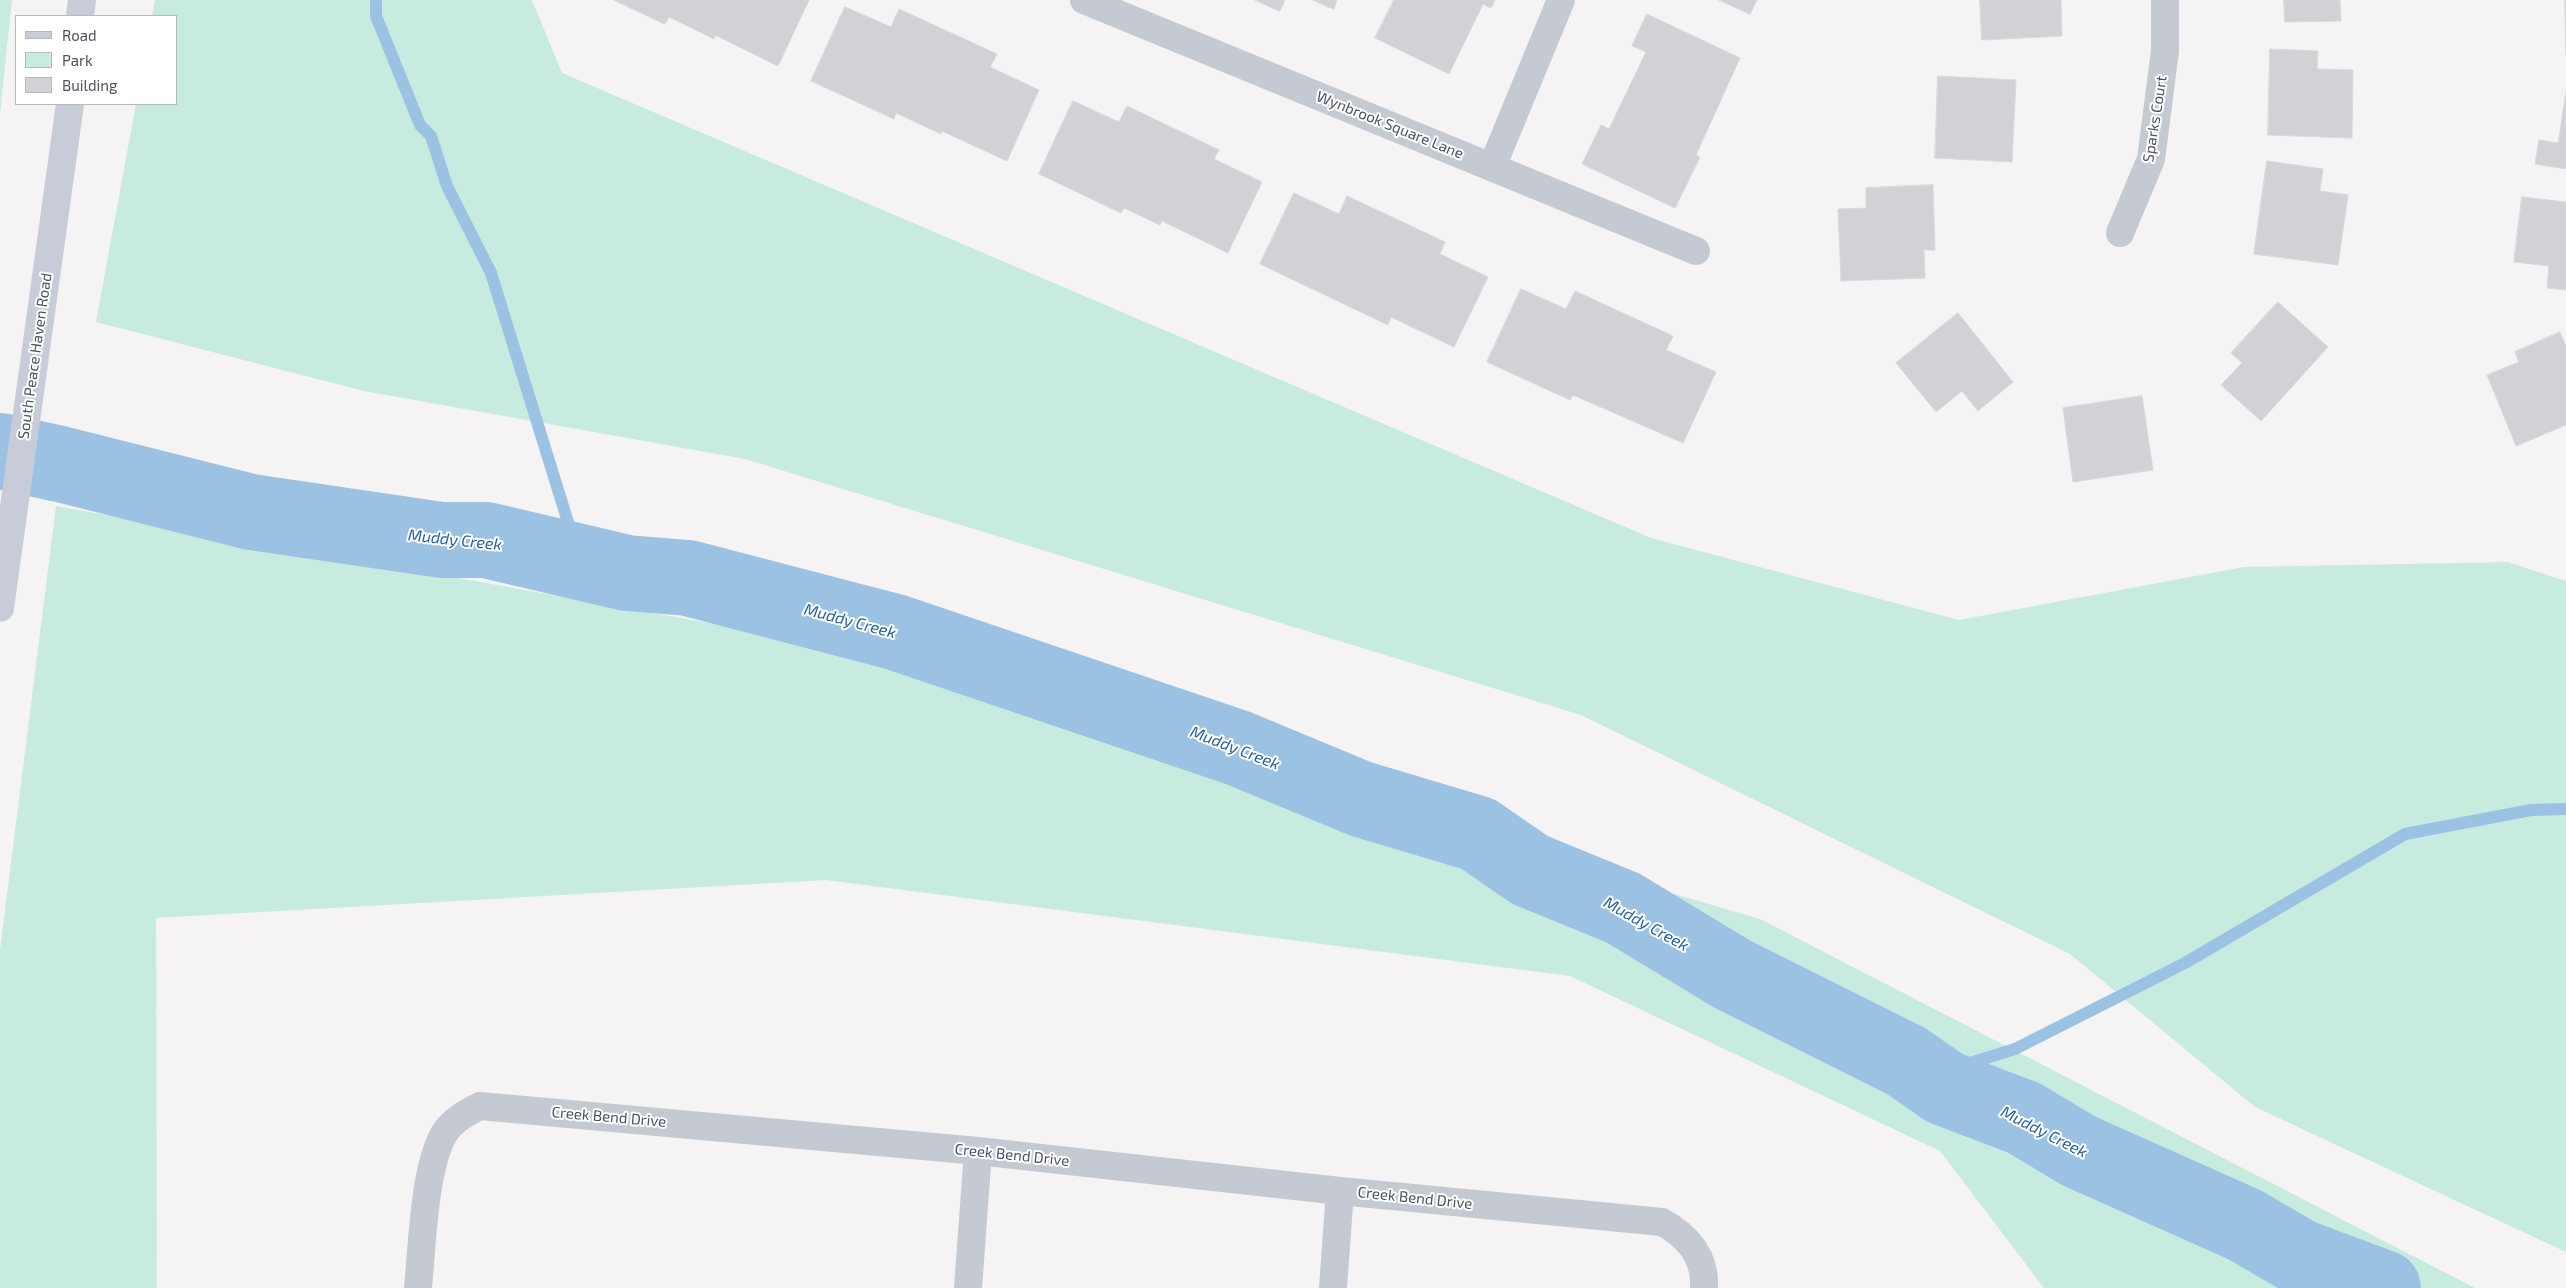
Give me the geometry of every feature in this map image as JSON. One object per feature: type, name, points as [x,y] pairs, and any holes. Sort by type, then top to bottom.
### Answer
[{"type":"main road","points":[[80,15],[82,0]]},
{"type":"main road","name":"South Peace Haven Road","points":[[0,608],[70,105]]},
{"type":"street","name":"Wynbrook Square Lane","points":[[1084,0],[1696,251]]},
{"type":"street","points":[[1492,167],[1561,0]]},
{"type":"street","name":"Sparks Court","points":[[2120,233],[2151,158],[2165,51],[2165,0]]},
{"type":"street","name":"Creek Bend Drive","points":[[418,1288],[431,1170],[438,1148],[447,1128],[462,1114],[480,1106],[978,1151],[1340,1191],[1662,1222],[1680,1232],[1695,1251],[1705,1274],[1704,1288]]},
{"type":"street","points":[[968,1288],[978,1151]]},
{"type":"street","points":[[1333,1288],[1340,1191]]},
{"type":"green space","points":[[0,0],[12,0],[0,114]]},
{"type":"green space","points":[[155,0],[532,0],[562,73],[1651,538],[1959,620],[2244,567],[2508,562],[2566,581],[2566,1252],[2255,1107],[2070,954],[1581,715],[745,459],[364,391],[96,322],[136,105],[178,105],[178,15],[152,15]]},
{"type":"green space","points":[[56,506],[804,640],[1760,919],[2475,1288],[2044,1288],[1940,1151],[1570,976],[826,880],[156,918],[157,1288],[0,1288],[0,950]]},
{"type":"building","points":[[614,0],[809,0],[778,66],[715,35],[714,39],[669,17],[665,24]]},
{"type":"building","points":[[1255,0],[1285,0],[1280,11]]},
{"type":"building","points":[[1313,0],[1337,0],[1334,9]]},
{"type":"building","points":[[1394,0],[1495,0],[1491,8],[1483,4],[1449,74],[1375,38]]},
{"type":"building","points":[[1719,0],[1757,0],[1750,14]]},
{"type":"building","points":[[1980,0],[2061,0],[2062,36],[1982,40]]},
{"type":"building","points":[[2284,0],[2340,0],[2341,21],[2285,22]]},
{"type":"building","points":[[2565,0],[2566,0],[2566,55]]},
{"type":"building","points":[[845,7],[891,27],[899,9],[997,54],[990,67],[1039,90],[1007,161],[942,131],[941,134],[896,113],[894,119],[811,81]]},
{"type":"building","points":[[1647,14],[1740,58],[1696,155],[1700,157],[1675,208],[1582,164],[1601,125],[1609,129],[1646,52],[1632,46]]},
{"type":"building","points":[[2270,49],[2318,51],[2317,69],[2353,70],[2352,138],[2268,135]]},
{"type":"building","points":[[1938,76],[2016,80],[2012,162],[1935,158]]},
{"type":"building","points":[[2566,92],[2566,169],[2535,164],[2539,140],[2558,143]]},
{"type":"building","points":[[1073,101],[1119,122],[1127,106],[1219,150],[1214,159],[1262,182],[1228,253],[1162,221],[1160,225],[1124,208],[1121,213],[1039,174]]},
{"type":"building","points":[[2267,161],[2323,169],[2320,191],[2348,195],[2338,265],[2254,254]]},
{"type":"building","points":[[1933,185],[1935,250],[1924,250],[1925,278],[1841,281],[1838,209],[1866,208],[1866,188]]},
{"type":"building","points":[[1294,193],[1339,214],[1347,196],[1445,242],[1440,254],[1488,277],[1454,347],[1391,317],[1388,325],[1260,264]]},
{"type":"building","points":[[2522,197],[2566,202],[2566,290],[2547,288],[2549,266],[2514,262]]},
{"type":"building","points":[[1521,289],[1566,309],[1575,291],[1673,336],[1666,350],[1716,372],[1683,443],[1573,395],[1570,400],[1487,362]]},
{"type":"building","points":[[2278,302],[2328,347],[2261,421],[2221,385],[2242,363],[2231,353]]},
{"type":"building","points":[[1958,313],[2013,382],[1978,411],[1962,391],[1936,412],[1896,363]]},
{"type":"building","points":[[2560,332],[2566,346],[2566,425],[2516,446],[2487,375],[2519,362],[2515,352]]},
{"type":"building","points":[[2142,396],[2153,470],[2073,482],[2063,408]]},
{"type":"waterway","points":[[376,0],[376,16],[420,125],[431,136],[447,186],[491,273],[580,561]]},
{"type":"waterway","name":"Muddy Creek","points":[[0,451],[60,464],[251,512],[442,540],[486,540],[627,573],[688,578],[895,632],[1238,748],[1361,799],[1478,834],[1530,870],[1623,908],[1732,974],[1906,1061],[1945,1088],[2024,1118],[2079,1151],[2245,1225],[2300,1257],[2383,1288]]},
{"type":"waterway","points":[[1882,1048],[1970,1063],[2015,1049],[2185,963],[2405,834],[2531,810],[2566,809]]}]
